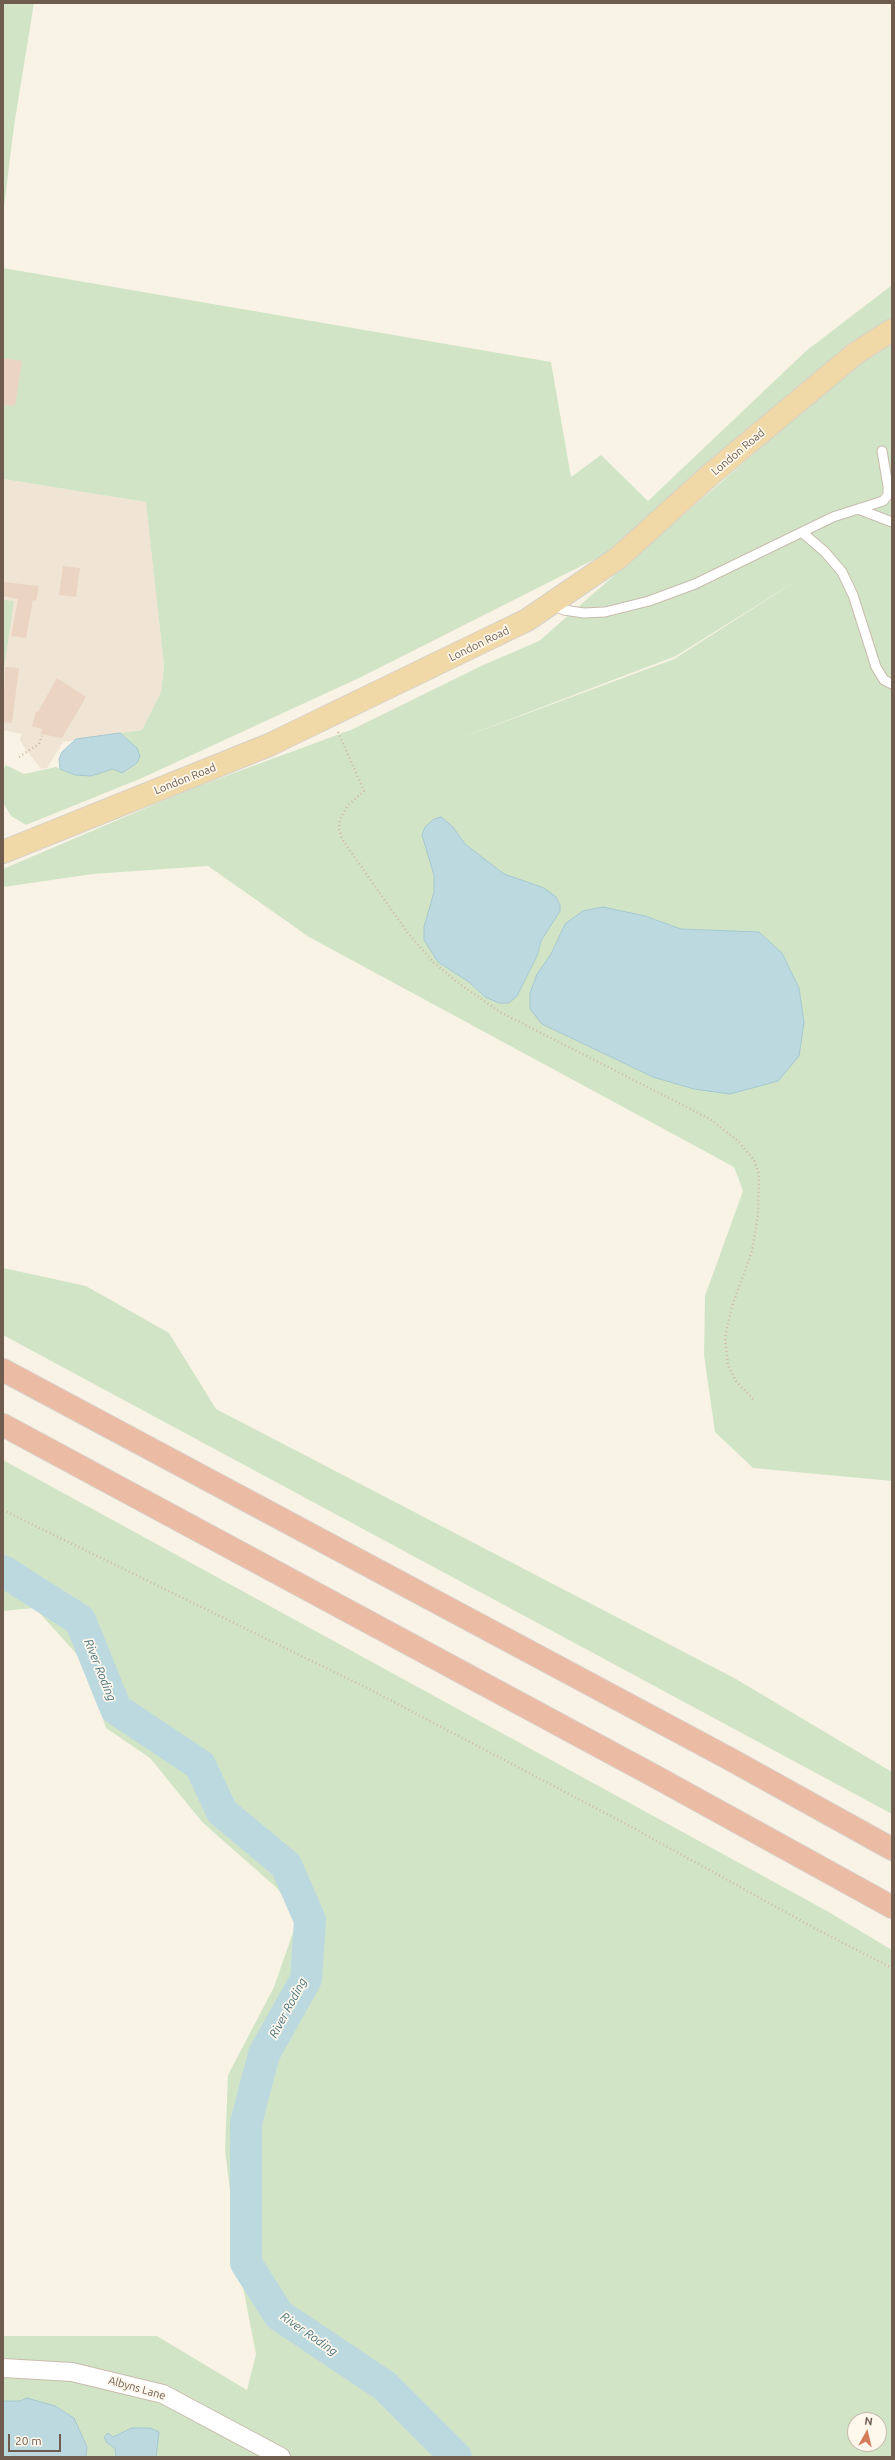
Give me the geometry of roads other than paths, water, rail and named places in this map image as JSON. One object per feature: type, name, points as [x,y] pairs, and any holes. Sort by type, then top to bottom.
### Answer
[{"type":"highway","points":[[3,1370],[728,1758],[892,1849]]},
{"type":"highway","points":[[3,1425],[672,1785],[892,1907]]},
{"type":"main road","name":"London Road","points":[[3,852],[270,745],[527,620],[618,558],[711,474],[850,358],[892,330]]},
{"type":"street","name":"Albyns Lane","points":[[3,2368],[72,2372],[163,2394],[281,2457]]},
{"type":"lane","points":[[550,604],[564,610],[584,613],[605,612],[649,601],[695,584],[768,547],[803,533],[833,517],[883,501],[888,495],[882,451]]},
{"type":"lane","points":[[858,510],[892,522]]},
{"type":"lane","points":[[803,533],[825,552],[842,572],[853,595],[876,667],[884,680],[892,684]]},
{"type":"water","points":[[120,733],[137,748],[140,756],[137,763],[122,773],[113,769],[91,776],[75,775],[60,769],[59,759],[62,752],[76,739]]},
{"type":"water","points":[[441,817],[453,827],[465,844],[504,874],[544,888],[556,897],[560,905],[560,911],[541,941],[537,956],[517,996],[509,1003],[499,1003],[485,997],[469,982],[438,962],[424,940],[424,927],[434,892],[434,875],[422,835],[425,827],[434,819]]},
{"type":"water","points":[[603,907],[645,916],[681,929],[759,932],[782,953],[799,988],[804,1022],[799,1056],[778,1081],[730,1094],[694,1089],[653,1077],[542,1024],[530,1009],[530,993],[537,974],[551,954],[565,924],[583,911]]},
{"type":"water","points":[[27,2398],[55,2406],[74,2418],[87,2447],[86,2457],[3,2457],[3,2401],[20,2401]]},
{"type":"water","points":[[132,2428],[150,2428],[159,2432],[156,2457],[116,2457],[115,2448],[107,2443],[104,2437],[108,2433],[113,2437]]},
{"type":"waterway","name":"River Roding","points":[[3,1571],[80,1620],[116,1709],[200,1765],[222,1812],[286,1865],[310,1920],[306,1979],[264,2054],[246,2123],[246,2263],[279,2315],[385,2386],[456,2457]]}]
